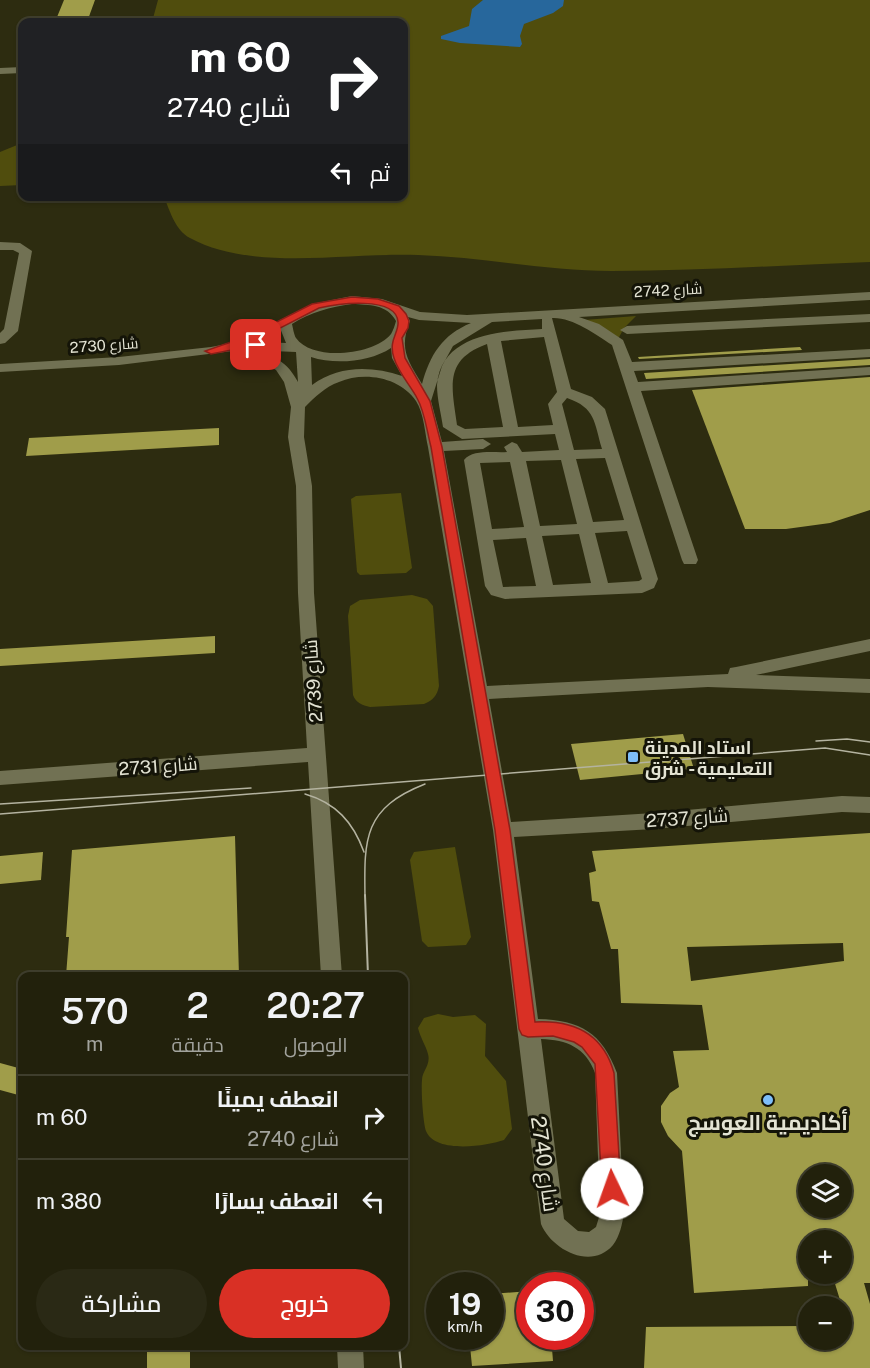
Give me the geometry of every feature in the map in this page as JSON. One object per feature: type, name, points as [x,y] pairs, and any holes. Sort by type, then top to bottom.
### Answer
[{"type":"street","points":[[0,71],[18,70]]},
{"type":"street","points":[[0,246],[15,246],[26,250],[11,331],[0,340]]},
{"type":"street","name":"شارع 2742","points":[[347,356],[381,349],[398,337],[467,320],[870,296]]},
{"type":"street","points":[[0,301],[17,300]]},
{"type":"street","name":"شارع 2742","points":[[275,328],[315,306],[352,300],[375,301],[419,316],[467,320]]},
{"type":"street","points":[[794,300],[841,319]]},
{"type":"street","name":"شارع 2740","points":[[395,308],[403,321],[398,337],[399,358],[424,401],[436,447],[503,830],[528,1029],[553,1224],[560,1235],[571,1242],[583,1245],[595,1243],[605,1236],[611,1226],[612,1189],[606,1073],[596,1050],[578,1035],[553,1029],[528,1029]]},
{"type":"street","points":[[618,343],[627,330],[652,308]]},
{"type":"street","points":[[564,392],[550,333],[548,314],[594,327],[618,343],[690,560]]},
{"type":"street","points":[[298,407],[321,383],[339,376],[359,373],[380,374],[399,380],[409,386],[424,401],[436,362],[446,346],[454,337],[492,318]]},
{"type":"street","points":[[627,330],[870,318]]},
{"type":"street","points":[[275,328],[285,334],[300,349]]},
{"type":"street","name":"شارع 2730","points":[[211,351],[275,328]]},
{"type":"street","points":[[550,333],[493,337],[464,349],[454,358],[445,382],[450,427],[454,432],[462,434],[561,429]]},
{"type":"street","points":[[493,337],[511,431]]},
{"type":"street","name":"شارع 2730","points":[[0,368],[119,362],[242,345],[300,349],[319,356],[347,356]]},
{"type":"street","name":"شارع 2739","points":[[300,349],[306,375],[298,407],[296,437],[304,486],[306,593],[331,972]]},
{"type":"street","points":[[211,351],[253,354],[271,360],[285,369],[291,379],[298,407]]},
{"type":"street","points":[[626,367],[870,353]]},
{"type":"street","points":[[304,386],[327,366],[347,356],[374,360],[409,376]]},
{"type":"street","points":[[632,387],[870,371]]},
{"type":"street","points":[[564,392],[555,404],[601,589]]},
{"type":"street","points":[[564,392],[586,400],[598,409],[650,579],[648,584],[642,587],[505,593],[497,591],[493,586],[472,460],[611,453]]},
{"type":"street","points":[[436,447],[501,443],[514,448],[546,591]]},
{"type":"street","points":[[484,535],[634,525]]},
{"type":"street","points":[[708,680],[870,645]]},
{"type":"street","points":[[478,693],[708,680],[870,686]]},
{"type":"street","name":"شارع 2731","points":[[0,778],[317,754]]},
{"type":"street","name":"شارع 2737","points":[[503,830],[842,804],[870,805]]},
{"type":"street","points":[[350,1350],[351,1368]]},
{"type":"shaded area","points":[[158,0],[870,0],[870,262],[612,271],[563,269],[418,255],[271,258],[242,255],[215,248],[185,235],[174,220],[166,201],[408,201],[408,18],[153,18]]},
{"type":"shaded area","points":[[18,145],[18,185],[0,186],[0,152]]},
{"type":"shaded area","points":[[636,316],[624,328],[618,339],[584,320]]},
{"type":"shaded area","points":[[401,493],[412,568],[406,573],[360,575],[357,572],[351,499],[356,496]]},
{"type":"shaded area","points":[[412,595],[427,599],[433,606],[439,686],[437,692],[424,704],[370,707],[362,704],[353,695],[348,616],[350,606],[360,600]]},
{"type":"shaded area","points":[[455,847],[471,937],[466,945],[428,947],[422,941],[410,860],[414,852]]},
{"type":"shaded area","points":[[438,1014],[453,1017],[475,1015],[486,1024],[485,1056],[506,1081],[512,1129],[504,1140],[474,1146],[450,1146],[431,1138],[426,1131],[422,1077],[429,1058],[418,1028],[424,1018]]},
{"type":"water","points":[[483,0],[564,0],[563,6],[553,13],[524,24],[520,36],[522,44],[520,47],[460,43],[441,39],[441,36],[469,26],[472,9]]},
{"type":"building","points":[[64,0],[95,0],[88,18],[57,18]]},
{"type":"building","points":[[800,347],[802,350],[639,359],[638,357]]},
{"type":"building","points":[[870,359],[870,365],[646,379],[644,373]]},
{"type":"building","points":[[870,377],[870,510],[830,523],[786,529],[745,529],[692,390]]},
{"type":"building","points":[[219,428],[219,445],[26,456],[29,438]]},
{"type":"building","points":[[215,636],[215,653],[0,666],[0,649]]},
{"type":"building","points":[[683,734],[694,769],[580,780],[571,744]]},
{"type":"building","name":"أكاديمية العوسج","points":[[870,833],[870,1283],[864,1283],[870,1304],[870,1368],[644,1368],[646,1327],[798,1326],[798,1350],[852,1350],[852,1296],[839,1296],[835,1284],[852,1284],[852,1230],[798,1230],[798,1284],[808,1284],[808,1286],[694,1293],[682,1151],[668,1136],[661,1122],[661,1106],[670,1093],[679,1087],[673,1051],[709,1050],[702,1005],[621,1003],[618,949],[611,949],[599,902],[592,901],[589,873],[596,871],[592,851]],"holes":[[[843,943],[844,961],[691,981],[687,947]]]},
{"type":"building","points":[[235,836],[239,972],[66,972],[69,937],[66,937],[72,850]]},
{"type":"building","points":[[43,852],[41,880],[0,884],[0,856]]},
{"type":"building","points":[[0,1063],[18,1068],[18,1095],[0,1090]]},
{"type":"building","points":[[516,1292],[516,1350],[552,1350],[553,1361],[472,1366],[470,1350],[504,1350],[504,1293]]},
{"type":"building","points":[[147,1350],[190,1350],[190,1368],[147,1368]]},
{"type":"tram line","points":[[816,741],[847,739],[870,742]]},
{"type":"tram line","points":[[0,814],[825,748],[870,755]]},
{"type":"tram line","points":[[365,895],[365,857],[372,827],[390,803],[425,784]]},
{"type":"tram line","points":[[0,804],[251,788]]},
{"type":"tram line","points":[[305,794],[326,803],[342,815],[360,841],[364,852]]},
{"type":"tram line","points":[[365,895],[368,972]]},
{"type":"tram line","points":[[399,1350],[401,1368]]},
{"type":"place","name":"استاد المدينة التعليمية - شرق","points":[[633,757]]},
{"type":"place","name":"أكاديمية العوسج","points":[[768,1100]]},
{"type":"route","points":[[256,345],[242,345],[211,351],[255,338],[315,306],[331,302],[375,301],[395,308],[403,321],[403,328],[397,338],[399,358],[429,413],[436,447],[503,830],[528,1029],[553,1029],[578,1035],[588,1041],[603,1061],[606,1073],[612,1189]]}]
